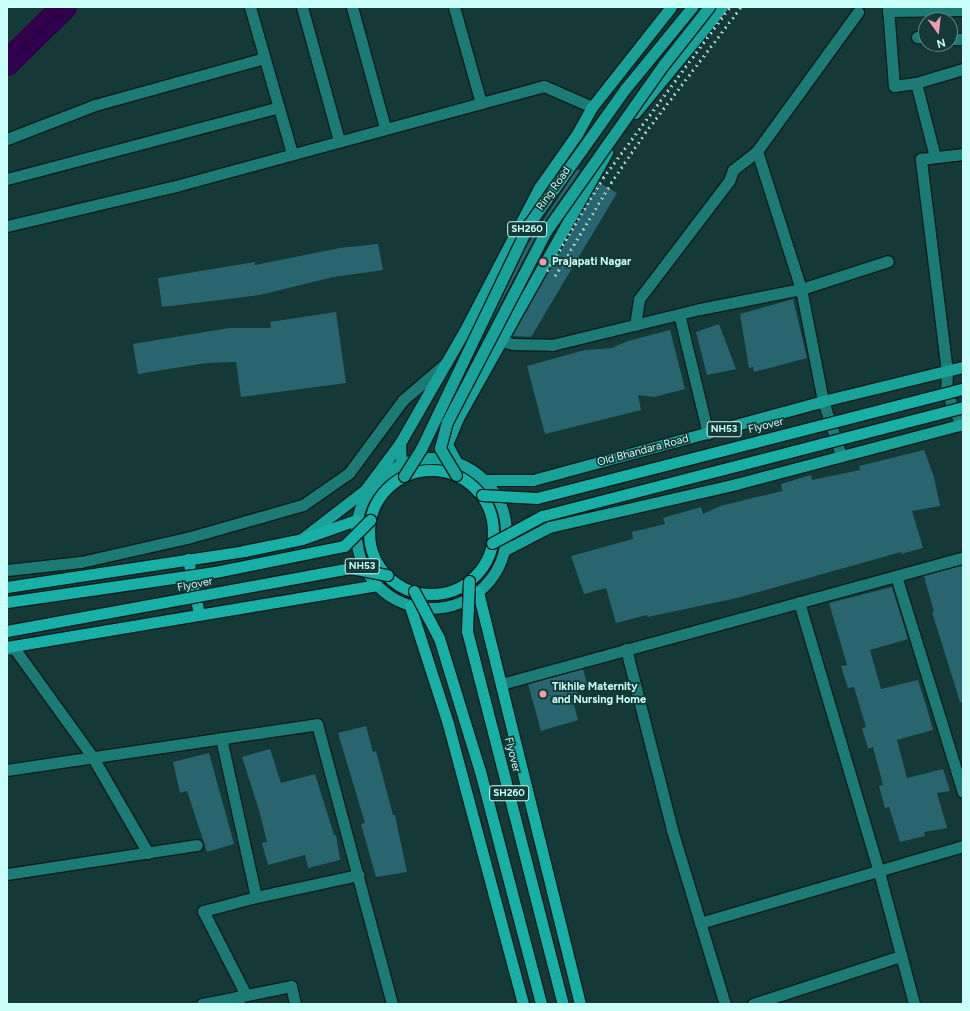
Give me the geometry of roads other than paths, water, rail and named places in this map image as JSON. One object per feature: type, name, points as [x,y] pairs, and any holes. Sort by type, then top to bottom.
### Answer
[{"type":"highway","name":"Flyover","points":[[482,495],[537,498],[963,390]]},
{"type":"highway","points":[[492,543],[542,516],[963,407]]},
{"type":"highway","name":"Flyover","points":[[421,470],[439,470],[456,475],[470,483],[482,495],[490,510],[493,526],[492,543],[484,564],[469,581],[452,590],[434,594],[414,591],[400,585],[387,575],[376,559],[370,540],[370,520],[377,502],[389,487],[404,476],[421,470]]},
{"type":"highway","points":[[7,587],[188,559],[302,539],[356,520]]},
{"type":"highway","name":"Flyover","points":[[7,602],[215,572],[344,546],[370,520]]},
{"type":"highway","points":[[188,559],[199,614]]},
{"type":"highway","name":"Flyover","points":[[7,631],[351,568],[387,575]]},
{"type":"highway","name":"Flyover","points":[[469,581],[467,630],[562,1004]]},
{"type":"highway","name":"NH53","points":[[7,648],[199,614],[376,585]]},
{"type":"highway","points":[[414,591],[442,646],[480,772],[541,1004]]},
{"type":"highway","name":"SH260","points":[[478,592],[580,1004]]},
{"type":"highway","points":[[410,606],[448,724],[524,1004]]},
{"type":"main road","points":[[302,539],[365,490],[400,443],[448,361],[539,188],[576,134],[592,107],[671,7]]},
{"type":"main road","name":"Ring Road","points":[[404,476],[421,449],[529,224],[625,89],[692,7]]},
{"type":"main road","name":"Ring Road","points":[[456,475],[440,448],[447,422],[546,231],[664,64],[709,7]]},
{"type":"main road","name":"SH260","points":[[457,463],[447,444],[475,386],[605,156],[637,110],[722,7]]},
{"type":"main road","name":"Old Bhandara Road","points":[[484,480],[534,480],[708,434],[823,401],[963,367]]},
{"type":"main road","points":[[504,550],[549,527],[736,484],[841,455],[962,425]]},
{"type":"main road","points":[[400,443],[401,464]]},
{"type":"main road","name":"NH53","points":[[438,458],[457,463],[484,480],[499,501],[506,525],[504,550],[495,573],[478,592],[457,604],[434,609],[410,606],[391,598],[376,585],[362,566],[356,544],[356,520],[365,497],[380,477],[401,464],[420,459],[438,458]]},
{"type":"street","points":[[250,7],[292,153]]},
{"type":"street","points":[[302,7],[339,140]]},
{"type":"street","points":[[352,7],[385,128]]},
{"type":"street","points":[[454,7],[481,103]]},
{"type":"street","points":[[963,10],[888,9],[894,86],[916,83],[963,69]]},
{"type":"street","points":[[635,324],[638,299],[728,181],[733,170],[757,151],[858,12]]},
{"type":"street","points":[[7,139],[95,105],[264,58]]},
{"type":"street","points":[[916,83],[935,158]]},
{"type":"street","points":[[7,226],[176,186],[339,140],[544,86],[592,107]]},
{"type":"street","points":[[7,179],[279,107]]},
{"type":"street","points":[[757,151],[801,289],[823,401],[841,455]]},
{"type":"street","points":[[962,425],[946,392],[947,372],[920,159],[963,154]]},
{"type":"street","points":[[501,341],[513,344],[552,345],[679,314],[801,289],[888,261]]},
{"type":"street","points":[[679,314],[708,434]]},
{"type":"street","points":[[7,570],[81,562],[187,538],[303,505],[349,473],[403,400],[448,361]]},
{"type":"street","points":[[500,684],[963,558]]},
{"type":"street","points":[[896,576],[963,792]]},
{"type":"street","points":[[799,602],[879,872],[914,1004]]},
{"type":"street","points":[[7,648],[14,648],[92,756],[148,853]]},
{"type":"street","points":[[626,649],[672,830],[725,1004]]},
{"type":"street","points":[[7,770],[92,756],[317,724],[359,875],[392,1004]]},
{"type":"street","points":[[221,738],[256,897]]},
{"type":"street","points":[[7,874],[197,845]]},
{"type":"street","points":[[700,923],[879,872],[963,846]]},
{"type":"street","points":[[241,999],[203,911],[256,897],[359,875]]},
{"type":"street","points":[[752,1004],[902,956]]},
{"type":"street","points":[[202,1004],[241,999],[291,986],[295,1004]]},
{"type":"waterway","points":[[7,63],[64,7]]},
{"type":"railway","points":[[547,271],[603,178],[730,7]]},
{"type":"railway","points":[[555,276],[611,183],[645,133],[741,7]]},
{"type":"place","name":"Prajapati Nagar","points":[[543,262]]},
{"type":"place","name":"Tikhile Maternity and Nursing Home","points":[[543,694]]}]
